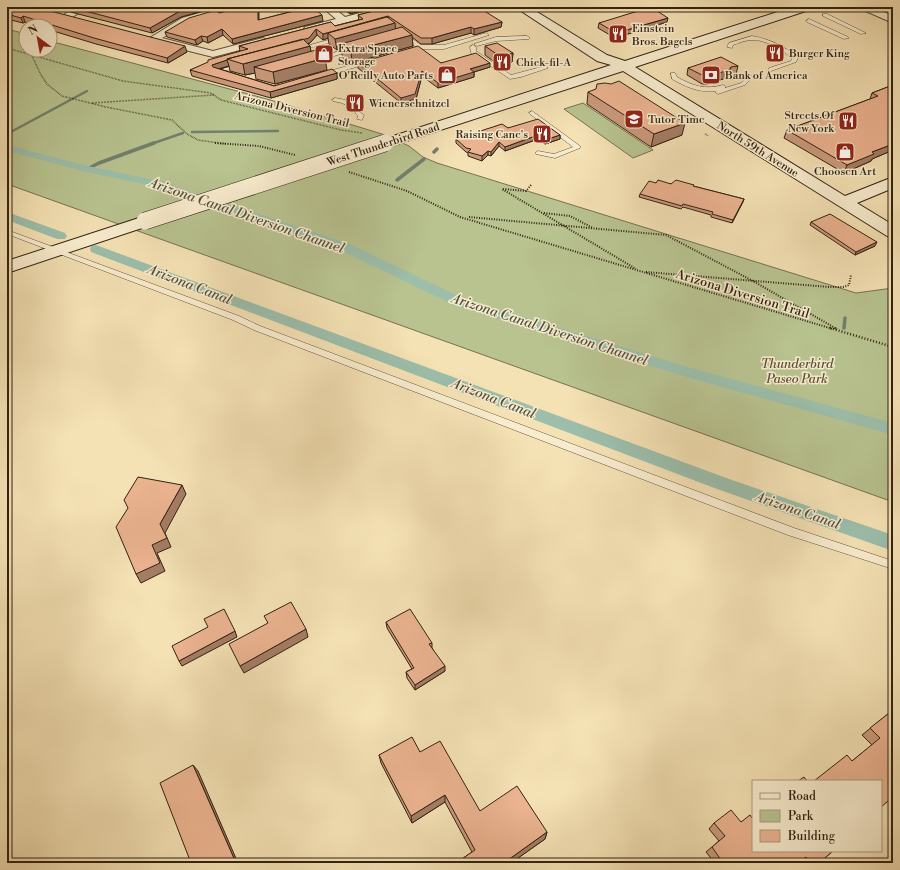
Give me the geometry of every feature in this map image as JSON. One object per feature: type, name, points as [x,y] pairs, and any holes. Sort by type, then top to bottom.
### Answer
[{"type":"main road","name":"West Thunderbird Road","points":[[7,267],[804,7]]},
{"type":"main road","name":"North 59th Avenue","points":[[528,8],[602,58],[623,65],[893,232]]},
{"type":"main road","name":"North 59th Avenue","points":[[528,8],[559,20],[615,54],[623,65]]},
{"type":"main road","points":[[844,202],[893,182]]},
{"type":"street","points":[[82,20],[63,15],[83,7]]},
{"type":"street","points":[[327,7],[344,20]]},
{"type":"street","points":[[300,32],[395,7]]},
{"type":"street","points":[[864,7],[893,20]]},
{"type":"street","points":[[222,8],[186,20],[150,38],[213,54],[270,39]]},
{"type":"lane","points":[[577,7],[583,7]]},
{"type":"lane","points":[[825,16],[863,33]]},
{"type":"lane","points":[[809,21],[846,38]]},
{"type":"lane","points":[[420,47],[389,25],[218,71],[275,88],[420,47],[444,47],[486,35]]},
{"type":"lane","points":[[396,37],[404,35]]},
{"type":"lane","points":[[526,38],[504,39],[472,47],[473,52],[510,77],[519,76],[545,68]]},
{"type":"lane","points":[[730,47],[731,44],[746,39],[758,38],[791,54],[795,58],[793,62],[771,69]]},
{"type":"lane","points":[[305,63],[358,48]]},
{"type":"lane","points":[[701,90],[715,90],[720,85],[700,87],[689,84],[673,74],[674,78],[686,84],[701,90],[709,93],[718,92],[743,84],[750,78],[733,80]]},
{"type":"lane","points":[[244,80],[259,75]]},
{"type":"lane","points":[[335,100],[344,101],[350,105]]},
{"type":"lane","points":[[532,113],[578,148],[555,156],[541,152]]},
{"type":"lane","points":[[7,232],[61,249],[236,318],[257,328],[792,532],[893,565]]},
{"type":"path","name":"Arizona Diversion Trail","points":[[7,48],[18,52]]},
{"type":"path","points":[[33,58],[37,68],[48,85],[56,93],[89,103],[172,120],[188,134],[198,140],[218,144],[259,146],[300,157]]},
{"type":"path","name":"Arizona Diversion Trail","points":[[39,58],[123,81],[211,93],[216,95],[221,100],[348,131],[367,134]]},
{"type":"path","name":"Arizona Diversion Trail","points":[[89,103],[216,95]]},
{"type":"path","points":[[705,134],[709,136]]},
{"type":"path","name":"Arizona Diversion Trail","points":[[345,170],[407,191],[460,217],[893,347]]},
{"type":"path","name":"Arizona Diversion Trail","points":[[531,185],[526,191],[502,189],[641,271],[844,287],[849,285],[851,275]]},
{"type":"path","name":"Arizona Diversion Trail","points":[[544,213],[566,214],[577,218],[594,229]]},
{"type":"path","name":"Arizona Diversion Trail","points":[[460,217],[666,235],[751,280],[841,332]]},
{"type":"green space","name":"Thunderbird Paseo Park","points":[[7,29],[18,32],[18,58],[58,58],[58,43],[267,99],[382,134],[409,146],[423,157],[437,163],[856,293],[893,288],[893,502],[7,184]]},
{"type":"green space","points":[[583,103],[653,150],[633,158],[564,109]]},
{"type":"building","points":[[35,7],[185,46],[167,58],[58,27],[58,18],[29,18],[23,16],[21,18],[7,14],[7,8]]},
{"type":"building","points":[[70,7],[195,7],[180,11],[150,28]]},
{"type":"building","points":[[243,7],[258,7],[258,20],[298,10],[294,7],[313,7],[322,15],[232,39],[222,29],[207,37],[201,36],[195,40],[165,32],[189,18],[216,10],[219,13]]},
{"type":"building","points":[[390,7],[478,7],[502,22],[474,29],[471,27],[432,38],[421,38],[388,16],[323,34],[316,29],[309,38],[227,59],[212,65],[213,67],[274,86],[332,69],[337,73],[270,92],[190,70],[208,62],[208,60],[248,49],[239,46],[331,22],[335,26],[363,19],[358,15]]},
{"type":"building","points":[[651,7],[668,18],[616,33],[599,23]]},
{"type":"building","points":[[387,17],[395,23],[335,39],[328,33]]},
{"type":"building","points":[[402,27],[412,35],[351,51],[341,44]]},
{"type":"building","points":[[303,39],[310,46],[243,64],[227,59]]},
{"type":"building","points":[[497,43],[513,53],[501,57],[485,46]]},
{"type":"building","points":[[418,46],[441,63],[476,53],[490,63],[470,69],[474,72],[438,83],[422,71],[415,94],[401,98],[358,63]]},
{"type":"building","points":[[316,50],[325,58],[273,72],[254,67]]},
{"type":"building","points":[[721,57],[738,66],[731,67],[729,70],[709,76],[704,76],[688,68]]},
{"type":"building","points":[[619,81],[685,123],[654,134],[588,92],[596,89],[597,84],[611,84]]},
{"type":"building","points":[[893,85],[893,144],[872,152],[874,154],[847,165],[787,130],[878,96],[872,93]]},
{"type":"building","points":[[538,119],[560,135],[545,140],[538,135],[505,147],[499,142],[491,152],[488,151],[482,156],[468,152],[471,149],[466,148],[456,139],[502,124],[508,128]]},
{"type":"building","points":[[658,180],[671,184],[676,180],[694,185],[693,186],[744,199],[733,220],[712,214],[713,212],[683,204],[682,206],[640,194],[649,181],[656,183]]},
{"type":"building","points":[[830,214],[877,242],[856,252],[811,222]]},
{"type":"building","points":[[138,477],[182,485],[160,524],[167,538],[152,545],[160,563],[136,574],[116,527],[128,508],[124,500]]},
{"type":"building","points":[[291,602],[306,629],[240,666],[229,644],[268,623],[264,616]]},
{"type":"building","points":[[224,609],[235,631],[179,661],[172,646],[208,627],[204,619]]},
{"type":"building","points":[[410,609],[432,643],[429,644],[445,666],[415,685],[406,672],[414,668],[386,622]]},
{"type":"building","points":[[893,710],[893,797],[882,806],[882,780],[815,780],[847,755],[852,761],[880,738],[870,728]]},
{"type":"building","points":[[412,737],[420,752],[440,741],[480,811],[517,786],[547,832],[508,860],[510,863],[456,863],[475,850],[445,795],[411,816],[379,755]]},
{"type":"building","points":[[193,765],[236,863],[191,863],[160,783]]},
{"type":"building","points":[[804,777],[806,780],[800,780]]},
{"type":"building","points":[[731,810],[741,822],[750,815],[752,818],[752,852],[832,852],[819,863],[811,863],[806,857],[799,863],[717,863],[721,860],[712,847],[725,836],[714,823]]},
{"type":"waterway","points":[[7,134],[87,91]]},
{"type":"waterway","points":[[192,132],[278,131]]},
{"type":"waterway","points":[[151,144],[183,133]]},
{"type":"waterway","points":[[87,169],[99,163],[154,143]]},
{"type":"waterway","name":"Arizona Canal Diversion Channel","points":[[7,148],[87,169],[151,182],[345,247],[459,302],[687,372],[893,429]]},
{"type":"waterway","points":[[434,152],[437,149]]},
{"type":"waterway","points":[[397,180],[424,159]]},
{"type":"waterway","points":[[7,216],[61,236]]},
{"type":"waterway","name":"Arizona Canal","points":[[96,249],[723,484],[893,543]]},
{"type":"waterway","points":[[844,328],[845,318]]},
{"type":"place","name":"Einstein Bros. Bagels","points":[[618,34]]},
{"type":"place","name":"Burger King","points":[[775,53]]},
{"type":"place","name":"Extra Space Storage","points":[[324,54]]},
{"type":"place","name":"Chick-fil-A","points":[[502,62]]},
{"type":"place","name":"O'Reilly Auto Parts","points":[[447,75]]},
{"type":"place","name":"Bank of America","points":[[711,75]]},
{"type":"place","name":"Wienerschnitzel","points":[[355,103]]},
{"type":"place","name":"Tutor Time","points":[[634,119]]},
{"type":"place","name":"Streets Of New York","points":[[848,121]]},
{"type":"place","name":"Raising Cane's","points":[[542,134]]},
{"type":"place","name":"Choosen Art","points":[[845,152]]}]
